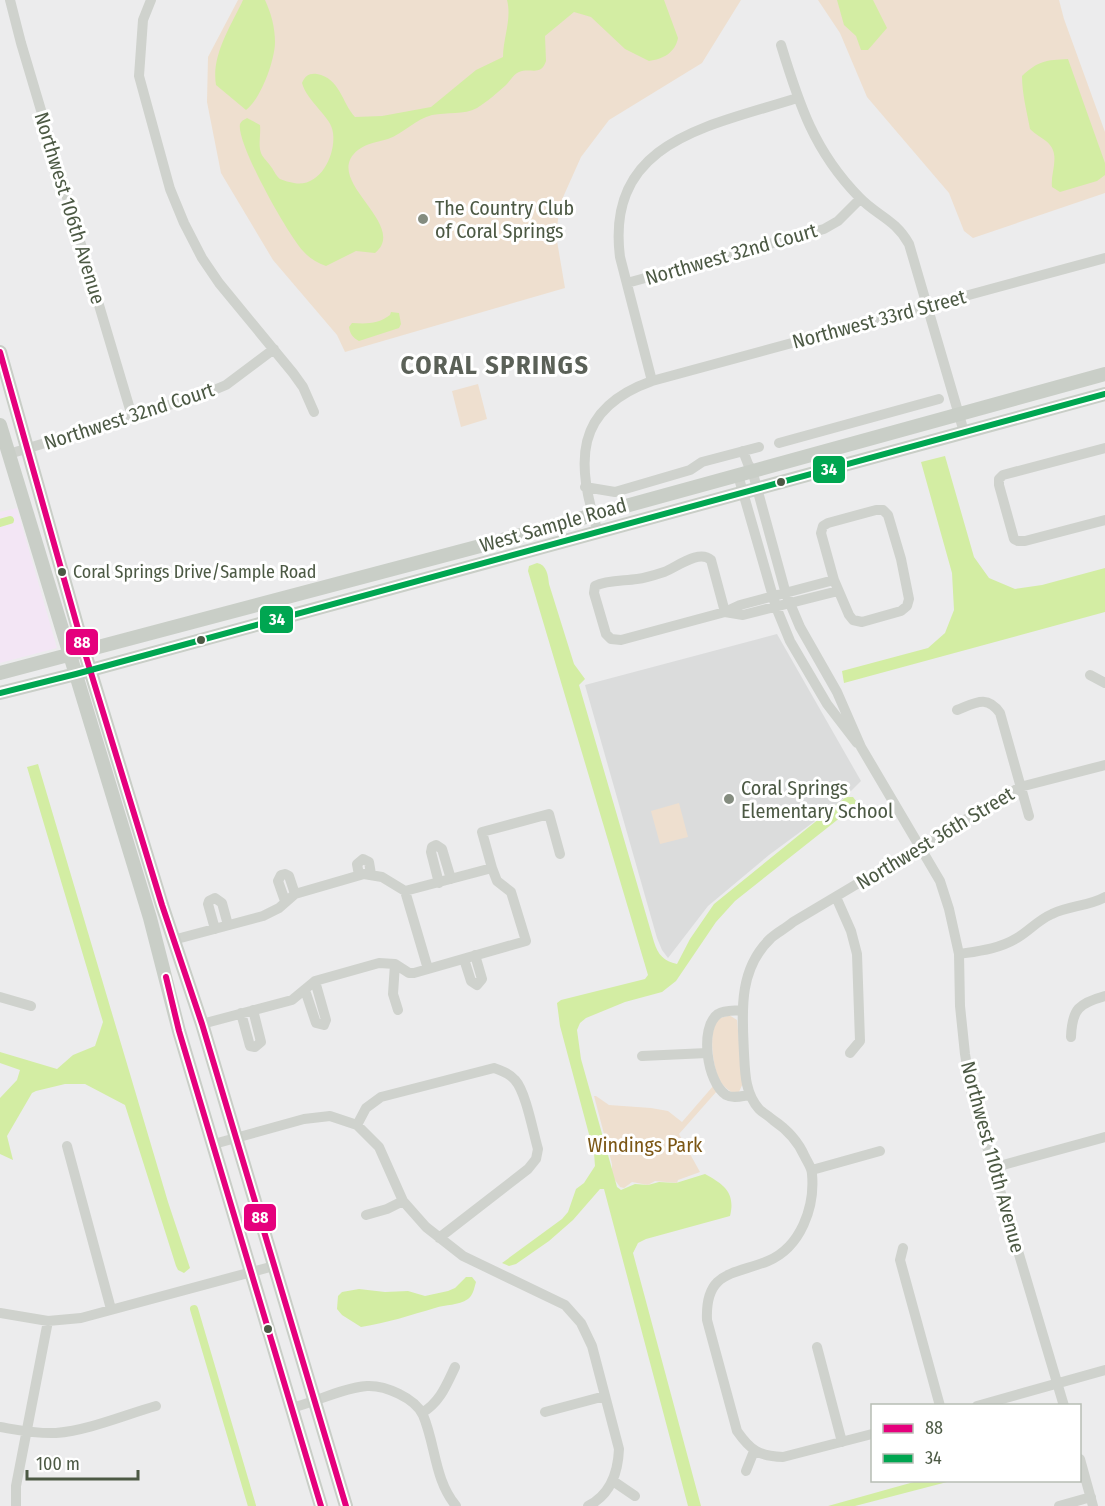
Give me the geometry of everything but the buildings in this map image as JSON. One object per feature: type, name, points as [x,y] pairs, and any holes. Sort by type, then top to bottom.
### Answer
[{"type":"main road","points":[[0,352],[28,448],[77,652],[76,674],[150,918],[179,1031],[321,1506]]},
{"type":"main road","name":"West Sample Road","points":[[0,673],[484,545],[1105,374]]},
{"type":"main road","name":"West Sample Road","points":[[0,693],[1105,394]]},
{"type":"main road","points":[[0,425],[77,652],[91,670],[173,940],[202,1024],[346,1506]]},
{"type":"street","points":[[151,0],[143,20],[139,76],[170,189],[202,258],[219,283],[303,387],[314,412]]},
{"type":"street","name":"Northwest 106th Avenue","points":[[10,1],[132,416]]},
{"type":"street","points":[[781,45],[797,98],[826,157],[860,199],[893,223],[909,244],[964,432]]},
{"type":"street","points":[[652,381],[619,247],[618,218],[626,193],[638,171],[673,140],[797,98]]},
{"type":"street","name":"Northwest 32nd Court","points":[[627,283],[824,228],[838,221],[860,199]]},
{"type":"street","name":"Northwest 33rd Street","points":[[598,532],[585,487],[583,466],[585,446],[592,427],[604,410],[617,397],[634,387],[1105,258]]},
{"type":"street","name":"Northwest 32nd Court","points":[[9,454],[202,395],[226,385],[274,349]]},
{"type":"street","points":[[779,443],[939,399]]},
{"type":"street","points":[[585,487],[615,492],[690,470],[702,462],[759,447]]},
{"type":"street","points":[[1105,448],[1003,475],[999,479],[1014,539],[1018,542],[1105,520]]},
{"type":"street","name":"Northwest 110th Avenue","points":[[743,452],[758,488],[786,594],[806,640],[837,692],[861,747],[940,881],[949,909],[958,954],[960,1006],[972,1096],[1063,1404]]},
{"type":"street","name":"Northwest 110th Avenue","points":[[738,475],[774,602],[794,651],[837,719],[861,747]]},
{"type":"street","points":[[883,510],[888,515],[901,559],[909,599],[907,606],[862,622],[853,620],[849,615],[838,591],[821,533],[823,526],[883,510]]},
{"type":"street","points":[[725,612],[711,560],[707,557],[699,556],[665,572],[639,579],[601,583],[595,586],[594,593],[606,634],[611,639],[621,640],[725,612],[743,615],[774,602],[786,594],[834,580]]},
{"type":"street","points":[[774,602],[790,605],[838,591]]},
{"type":"street","points":[[1090,675],[1105,683]]},
{"type":"street","points":[[957,710],[987,701],[1000,713],[1029,816]]},
{"type":"street","name":"Northwest 36th Street","points":[[749,1095],[742,1011],[744,983],[756,958],[770,939],[793,922],[1020,787],[1105,765]]},
{"type":"street","points":[[202,1024],[292,1000],[315,981],[379,963],[395,964],[409,973],[526,941],[511,892],[496,881],[482,832],[549,814],[560,854]]},
{"type":"street","points":[[439,883],[430,852],[436,844],[442,849],[451,879]]},
{"type":"street","points":[[173,940],[273,912],[295,894],[359,875],[371,874],[405,891],[492,868]]},
{"type":"street","points":[[285,901],[278,881],[281,875],[289,876],[295,894]]},
{"type":"street","points":[[405,891],[428,969]]},
{"type":"street","points":[[836,897],[851,930],[857,962],[860,1041],[850,1053]]},
{"type":"street","points":[[958,954],[992,949],[1017,938],[1038,921],[1054,913],[1105,897]]},
{"type":"street","points":[[216,928],[208,904],[215,898],[222,903],[228,925]]},
{"type":"street","points":[[464,959],[471,981],[477,984],[482,979],[475,956]]},
{"type":"street","points":[[395,964],[393,994],[399,1010]]},
{"type":"street","points":[[304,990],[316,1023],[324,1024],[326,1020],[315,981]]},
{"type":"street","points":[[1071,1037],[1071,1021],[1076,1010],[1087,1001],[1105,996]]},
{"type":"street","points":[[0,997],[31,1006]]},
{"type":"street","points":[[241,1013],[250,1046],[255,1047],[261,1042],[253,1010]]},
{"type":"street","points":[[742,1011],[723,1012],[715,1018],[711,1027],[706,1053],[714,1081],[724,1094],[733,1098],[749,1095],[760,1110],[791,1134],[812,1170],[813,1194],[807,1217],[797,1237],[783,1252],[769,1261],[729,1273],[718,1281],[711,1291],[706,1308],[707,1320],[737,1431],[754,1451],[768,1456],[783,1457],[871,1435]]},
{"type":"street","points":[[642,1056],[706,1053]]},
{"type":"street","points":[[357,1125],[366,1108],[381,1097],[494,1068],[505,1072],[520,1087],[538,1149],[536,1159],[528,1168],[439,1238]]},
{"type":"street","points":[[214,1144],[304,1119],[330,1116],[357,1125],[379,1148],[403,1201],[426,1227],[464,1256],[565,1305],[581,1323],[592,1346],[619,1449],[619,1464],[613,1481],[605,1493],[588,1506]]},
{"type":"street","points":[[992,1168],[1105,1137]]},
{"type":"street","points":[[67,1146],[111,1309]]},
{"type":"street","points":[[812,1170],[880,1151]]},
{"type":"street","points":[[366,1215],[387,1209],[403,1201]]},
{"type":"street","points":[[903,1248],[900,1260],[939,1404]]},
{"type":"street","points":[[0,1313],[48,1321],[81,1318],[274,1266]]},
{"type":"street","points":[[16,1506],[16,1486],[48,1321]]},
{"type":"street","points":[[817,1347],[842,1442]]},
{"type":"street","points":[[422,1413],[434,1406],[442,1396],[455,1367]]},
{"type":"street","points":[[985,1404],[1105,1370]]},
{"type":"street","points":[[291,1408],[369,1386],[387,1389],[403,1396],[422,1413],[440,1478],[448,1496],[456,1506]]},
{"type":"street","points":[[545,1412],[605,1396]]},
{"type":"street","points":[[0,1427],[28,1432],[54,1433],[76,1430],[156,1406]]},
{"type":"street","points":[[746,1471],[754,1451]]},
{"type":"street","points":[[1059,1506],[1092,1502],[1081,1464]]},
{"type":"street","points":[[613,1481],[635,1496]]},
{"type":"shaded area","points":[[243,0],[265,0],[272,20],[275,42],[273,59],[266,79],[252,105],[246,110],[216,85],[215,74],[223,41]]},
{"type":"shaded area","points":[[507,0],[664,0],[678,38],[674,48],[668,54],[649,61],[625,49],[591,17],[574,12],[545,36],[546,61],[541,69],[517,73],[500,91],[477,108],[467,112],[426,117],[388,139],[369,144],[358,150],[349,162],[350,175],[382,229],[383,241],[375,253],[356,251],[326,266],[316,262],[296,242],[275,209],[246,150],[240,124],[247,118],[260,125],[261,153],[279,178],[294,183],[311,180],[319,175],[329,160],[333,133],[332,127],[305,90],[302,83],[306,77],[317,74],[331,80],[355,117],[382,116],[431,107],[476,70],[503,57],[508,21]]},
{"type":"shaded area","points":[[837,0],[873,0],[887,28],[868,50],[861,50],[856,36],[844,25]]},
{"type":"shaded area","points":[[1068,59],[1105,163],[1105,175],[1097,181],[1060,192],[1052,187],[1054,157],[1051,146],[1030,129],[1022,76],[1043,62]]},
{"type":"shaded area","points":[[391,312],[399,313],[401,324],[399,328],[359,341],[351,334],[349,327],[352,323],[377,322],[386,318]]},
{"type":"shaded area","points":[[945,456],[974,557],[989,578],[1015,589],[1042,585],[1105,568],[1105,612],[844,683],[842,671],[928,648],[945,633],[954,610],[952,573],[921,462]]},
{"type":"shaded area","points":[[17,508],[57,648],[0,663],[0,512]]},
{"type":"shaded area","points":[[537,563],[546,571],[574,664],[585,679],[579,685],[654,942],[657,950],[665,959],[677,964],[690,939],[714,904],[846,797],[853,797],[856,801],[846,813],[735,901],[716,922],[676,981],[662,992],[625,1002],[586,1018],[577,1030],[581,1059],[617,1187],[621,1190],[635,1184],[676,1183],[705,1174],[722,1185],[731,1201],[730,1216],[646,1239],[638,1243],[633,1253],[701,1506],[688,1506],[604,1189],[600,1189],[573,1220],[549,1241],[516,1264],[509,1266],[502,1263],[562,1219],[568,1212],[576,1189],[584,1183],[595,1166],[594,1153],[560,1026],[557,1003],[561,1000],[645,979],[648,975],[528,571],[529,566]]},
{"type":"shaded area","name":"Coral Springs Elementary School","points":[[777,634],[861,781],[838,804],[769,855],[708,906],[668,958],[657,938],[585,685]]},
{"type":"shaded area","points":[[38,764],[168,1202],[190,1268],[184,1273],[176,1266],[125,1105],[85,1084],[65,1084],[36,1091],[32,1093],[7,1136],[13,1160],[0,1154],[0,1098],[17,1080],[20,1070],[0,1063],[0,1052],[57,1069],[73,1055],[95,1046],[103,1022],[27,767]]},
{"type":"shaded area","points":[[466,1277],[472,1277],[476,1282],[468,1299],[390,1321],[361,1327],[337,1309],[338,1296],[342,1292],[359,1289],[385,1292],[408,1291],[425,1296],[455,1288]]},
{"type":"shaded area","points":[[914,1482],[947,1482],[855,1506],[828,1506]]},
{"type":"green space","name":"The Country Club of Coral Springs","points":[[238,0],[741,0],[702,63],[609,120],[581,157],[560,204],[556,235],[565,288],[345,352],[337,335],[273,260],[221,173],[207,102],[208,57]]},
{"type":"green space","points":[[818,0],[1059,0],[1105,132],[1105,193],[973,238],[964,231],[949,193],[867,97],[840,33]]},
{"type":"green space","points":[[478,384],[487,419],[461,427],[452,391]]},
{"type":"green space","points":[[679,803],[688,837],[660,844],[651,811]]},
{"type":"green space","points":[[729,1015],[737,1020],[743,1083],[739,1092],[734,1094],[719,1080],[712,1046],[716,1023],[720,1018]]},
{"type":"green space","name":"Windings Park","points":[[714,1085],[717,1091],[679,1134],[700,1172],[678,1180],[677,1183],[655,1181],[648,1185],[632,1182],[624,1188],[620,1187],[612,1176],[612,1164],[594,1096],[609,1105],[668,1111],[682,1122]]},
{"type":"waterway","points":[[0,523],[10,520]]},
{"type":"waterway","points":[[194,1309],[252,1506]]},
{"type":"transit line","name":"88","points":[[0,352],[84,650],[162,905],[202,1024],[346,1506]]},
{"type":"transit line","name":"34","points":[[0,693],[1105,394]]},
{"type":"transit line","name":"88","points":[[166,977],[179,1031],[321,1506]]},
{"type":"place","name":"The Country Club of Coral Springs","points":[[423,219]]},
{"type":"place","name":"Coral Springs Drive/Sample Road","points":[[62,572]]},
{"type":"place","name":"Coral Springs Elementary School","points":[[729,799]]},
{"type":"district","name":"CORAL SPRINGS","points":[[495,365]]}]
